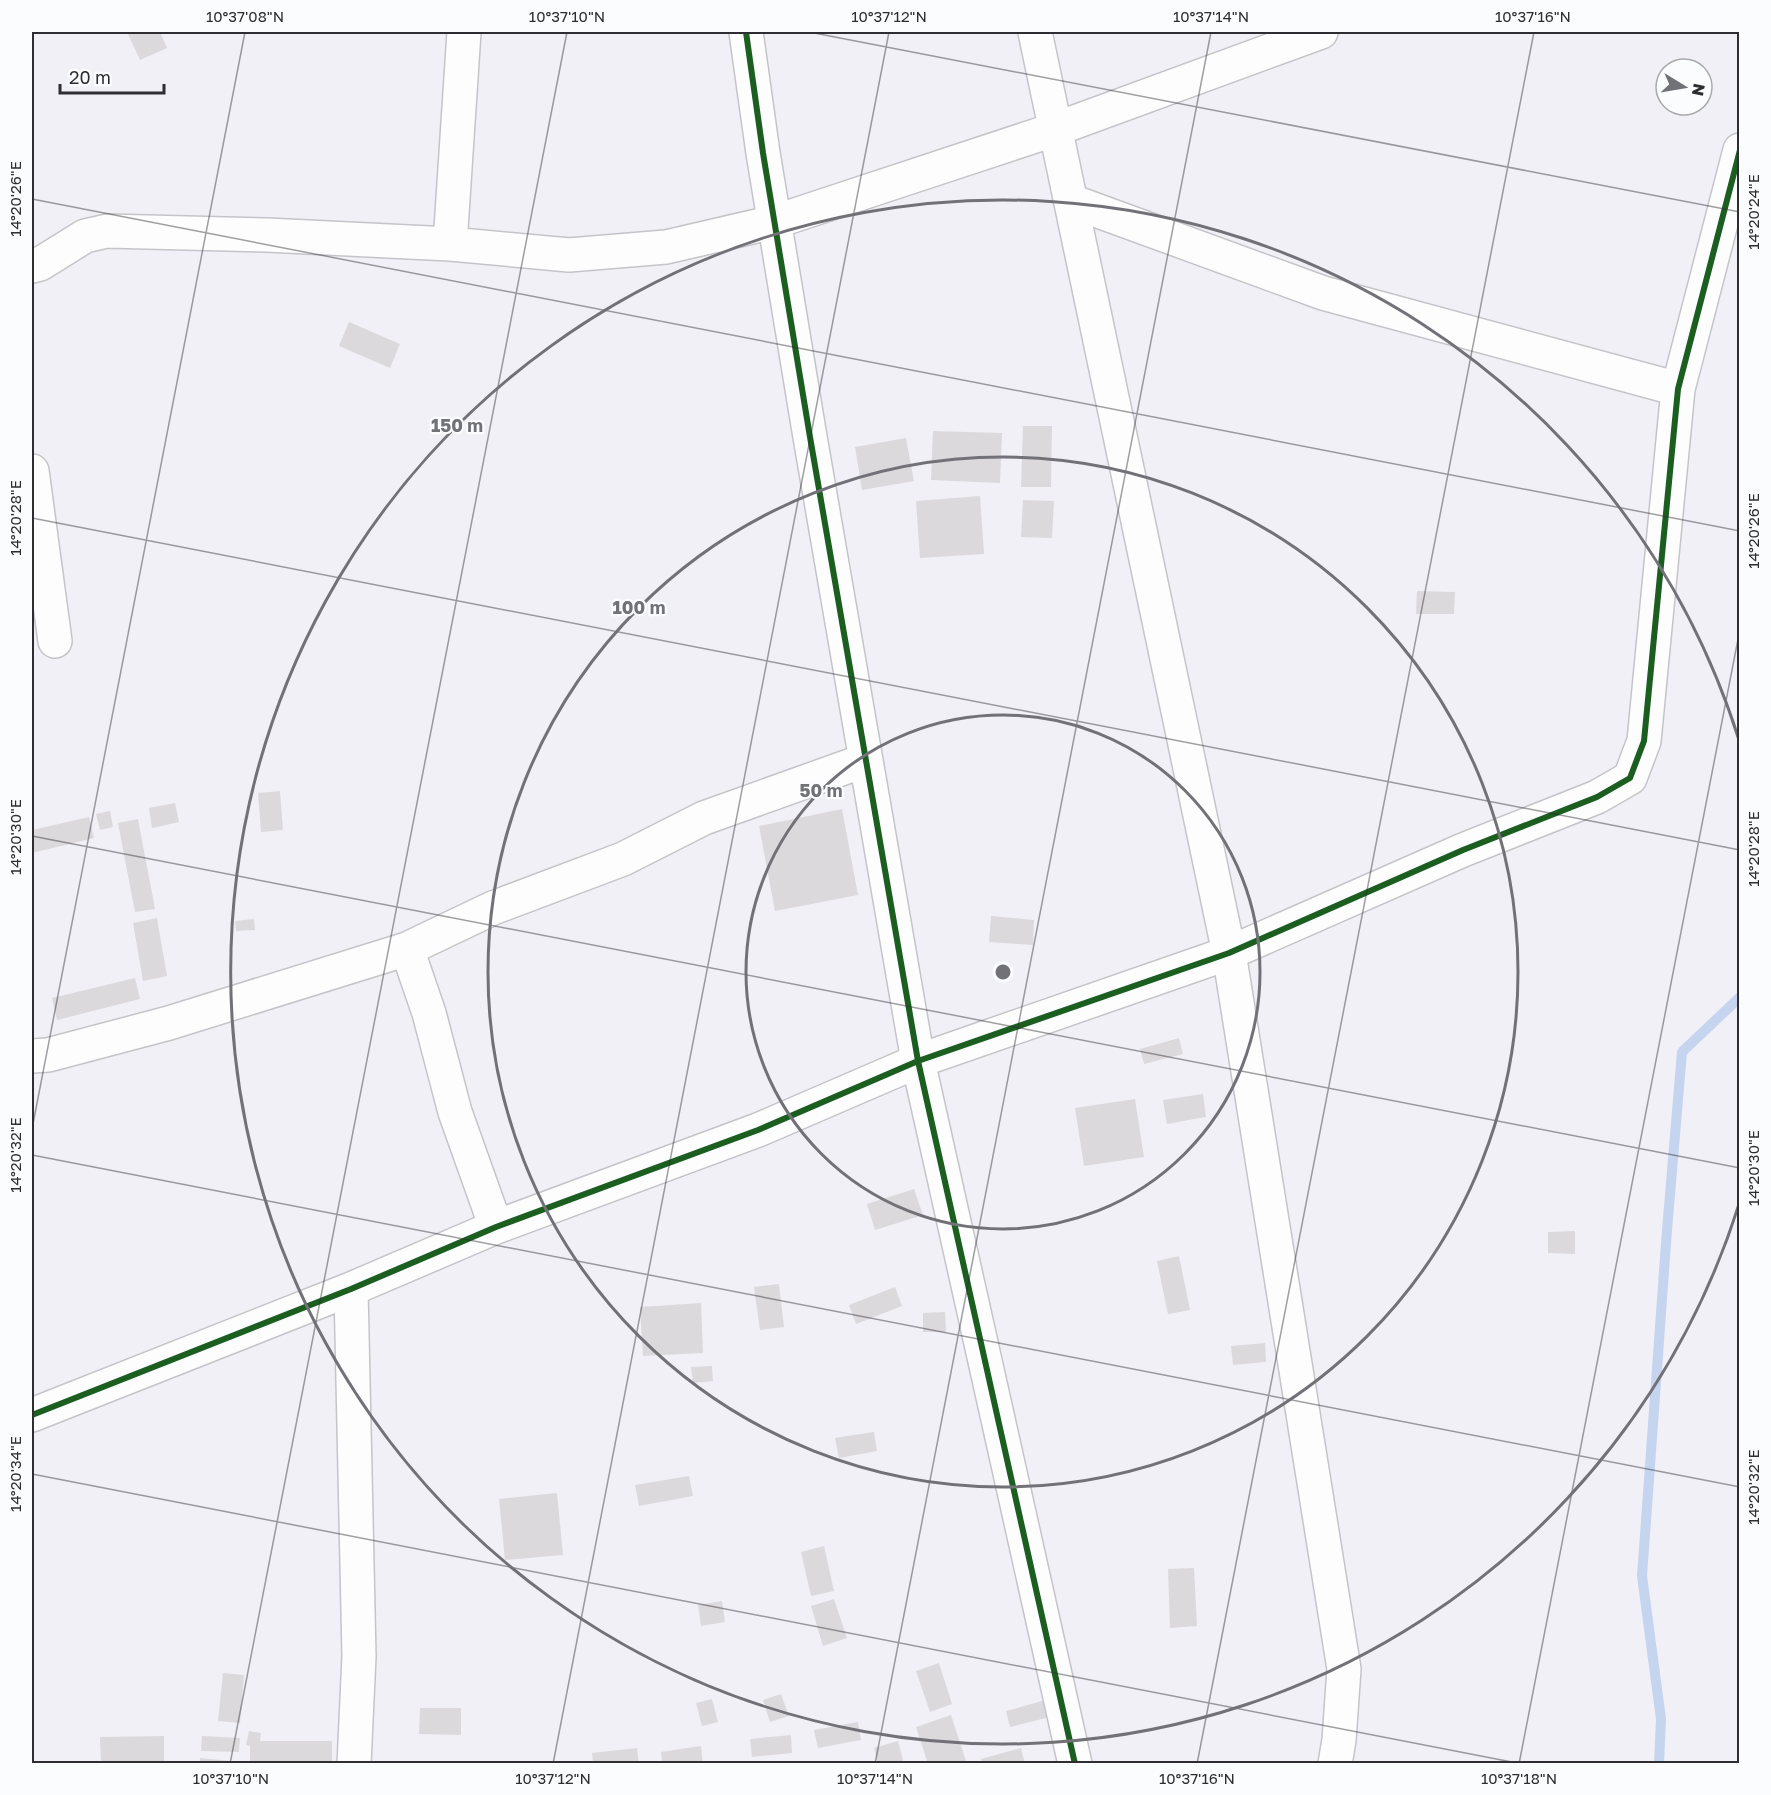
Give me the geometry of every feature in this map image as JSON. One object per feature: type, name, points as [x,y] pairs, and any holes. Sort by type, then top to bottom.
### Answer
[{"type":"street","points":[[450,244],[464,32]]},
{"type":"street","points":[[746,32],[774,222],[918,1060],[1074,1764]]},
{"type":"street","points":[[1035,32],[1229,953],[1344,1669],[1335,1764]]},
{"type":"street","points":[[32,266],[40,264],[85,236],[107,231],[267,235],[450,244],[569,255],[666,247],[774,222],[1056,129],[1321,32]]},
{"type":"street","points":[[32,1415],[351,1289],[496,1227],[758,1130],[918,1060],[1229,953],[1463,850],[1597,797],[1630,778],[1644,741],[1678,389],[1740,150]]},
{"type":"street","points":[[1071,201],[1323,293],[1678,389]]},
{"type":"street","points":[[32,485],[55,641]]},
{"type":"street","points":[[32,1056],[48,1055],[169,1023],[407,949],[493,908],[623,859],[704,818],[866,760]]},
{"type":"street","points":[[407,949],[429,1013],[455,1112],[496,1227]]},
{"type":"street","points":[[351,1289],[359,1656],[354,1764]]},
{"type":"building","points":[[127,32],[160,32],[167,48],[140,60]]},
{"type":"building","points":[[349,322],[400,344],[390,368],[339,346]]},
{"type":"building","points":[[1023,426],[1052,426],[1051,487],[1021,487]]},
{"type":"building","points":[[933,431],[1002,433],[1000,483],[931,480]]},
{"type":"building","points":[[906,438],[914,481],[862,490],[855,447]]},
{"type":"building","points":[[980,496],[984,554],[920,558],[916,501]]},
{"type":"building","points":[[1023,500],[1054,501],[1052,538],[1021,537]]},
{"type":"building","points":[[1417,591],[1455,592],[1454,614],[1416,614]]},
{"type":"building","points":[[280,791],[283,830],[261,832],[258,793]]},
{"type":"building","points":[[175,803],[179,822],[152,828],[149,808]]},
{"type":"building","points":[[842,809],[858,895],[775,911],[759,826]]},
{"type":"building","points":[[110,811],[113,827],[100,830],[96,814]]},
{"type":"building","points":[[89,817],[94,838],[32,853],[32,830]]},
{"type":"building","points":[[138,819],[155,909],[135,912],[118,823]]},
{"type":"building","points":[[991,916],[1034,920],[1033,945],[989,942]]},
{"type":"building","points":[[157,918],[167,976],[143,981],[133,923]]},
{"type":"building","points":[[254,919],[255,930],[236,931],[235,921]]},
{"type":"building","points":[[135,978],[140,999],[57,1020],[52,998]]},
{"type":"building","points":[[1179,1038],[1183,1054],[1144,1064],[1140,1049]]},
{"type":"building","points":[[1203,1094],[1206,1117],[1167,1124],[1163,1100]]},
{"type":"building","points":[[1135,1099],[1144,1157],[1084,1166],[1075,1108]]},
{"type":"building","points":[[914,1189],[923,1215],[875,1230],[867,1204]]},
{"type":"building","points":[[1575,1231],[1575,1254],[1548,1253],[1548,1232]]},
{"type":"building","points":[[1179,1256],[1190,1310],[1168,1314],[1157,1261]]},
{"type":"building","points":[[779,1284],[784,1327],[760,1330],[754,1287]]},
{"type":"building","points":[[895,1287],[902,1306],[856,1324],[849,1305]]},
{"type":"building","points":[[701,1303],[703,1353],[643,1356],[640,1307]]},
{"type":"building","points":[[945,1312],[946,1332],[923,1332],[923,1313]]},
{"type":"building","points":[[1265,1343],[1266,1362],[1233,1365],[1231,1346]]},
{"type":"building","points":[[712,1366],[713,1381],[693,1383],[691,1367]]},
{"type":"building","points":[[874,1432],[877,1451],[839,1458],[835,1438]]},
{"type":"building","points":[[689,1476],[693,1496],[639,1506],[635,1485]]},
{"type":"building","points":[[557,1493],[563,1555],[505,1560],[499,1499]]},
{"type":"building","points":[[824,1546],[834,1591],[811,1596],[801,1552]]},
{"type":"building","points":[[1194,1568],[1197,1626],[1170,1628],[1168,1569]]},
{"type":"building","points":[[834,1599],[847,1638],[823,1646],[811,1606]]},
{"type":"building","points":[[722,1601],[725,1622],[701,1626],[698,1605]]},
{"type":"building","points":[[939,1663],[952,1704],[930,1712],[916,1671]]},
{"type":"building","points":[[223,1673],[244,1675],[240,1723],[218,1721]]},
{"type":"building","points":[[781,1694],[789,1716],[770,1722],[763,1700]]},
{"type":"building","points":[[712,1699],[718,1722],[702,1726],[696,1703]]},
{"type":"building","points":[[1046,1700],[1050,1717],[1010,1727],[1006,1711]]},
{"type":"building","points":[[420,1708],[461,1708],[461,1735],[419,1734]]},
{"type":"building","points":[[951,1715],[967,1764],[928,1764],[916,1727]]},
{"type":"building","points":[[858,1722],[861,1740],[818,1748],[814,1730]]},
{"type":"building","points":[[249,1731],[261,1733],[260,1741],[332,1741],[332,1763],[250,1764],[250,1746],[246,1745]]},
{"type":"building","points":[[791,1735],[792,1753],[752,1757],[750,1739]]},
{"type":"building","points":[[164,1736],[164,1764],[101,1764],[100,1737]]},
{"type":"building","points":[[202,1736],[240,1738],[239,1752],[201,1751]]},
{"type":"building","points":[[898,1741],[904,1764],[878,1764],[874,1748]]},
{"type":"building","points":[[701,1746],[703,1764],[662,1764],[661,1752]]},
{"type":"building","points":[[637,1748],[639,1764],[593,1764],[592,1753]]},
{"type":"building","points":[[1021,1748],[1025,1764],[982,1764],[981,1759]]},
{"type":"building","points":[[200,1758],[241,1762],[241,1764],[200,1764]]},
{"type":"waterway","points":[[1659,1764],[1661,1719],[1642,1576],[1682,1052],[1740,997]]},
{"type":"cycle path","points":[[746,32],[763,153],[810,437],[918,1061],[1075,1764]]},
{"type":"cycle path","points":[[32,1415],[351,1289],[496,1227],[758,1130],[918,1061],[1229,953],[1463,850],[1597,797],[1630,778],[1644,741],[1678,389],[1740,150]]}]
